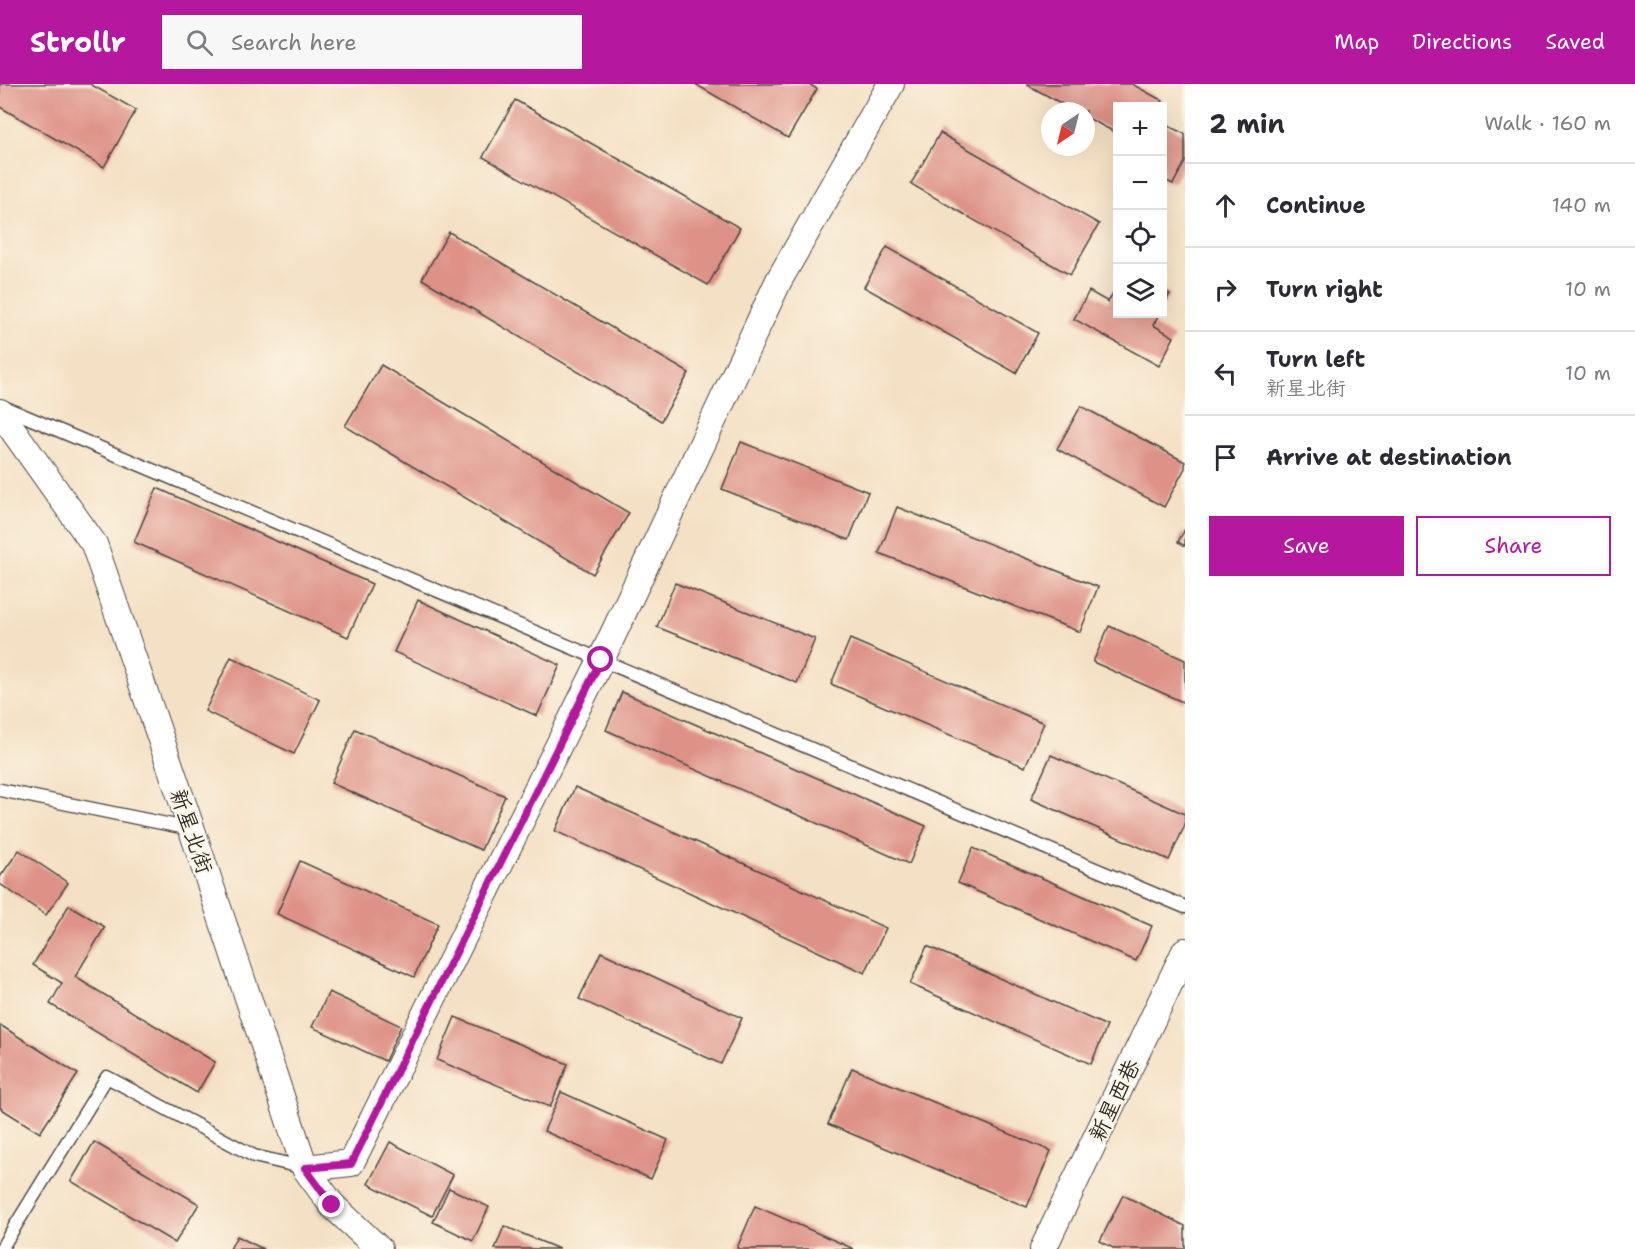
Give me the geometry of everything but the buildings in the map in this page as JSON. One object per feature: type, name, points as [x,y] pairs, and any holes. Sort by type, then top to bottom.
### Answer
[{"type":"street","points":[[305,1168],[351,1164],[601,660],[779,280],[891,84]]},
{"type":"street","name":"新星北街","points":[[0,412],[94,544],[305,1168],[332,1205],[379,1249]]},
{"type":"street","name":"新星西巷","points":[[1043,1249],[1185,951]]},
{"type":"lane","points":[[0,406],[1185,907]]},
{"type":"lane","points":[[0,790],[192,830]]},
{"type":"lane","points":[[1,1249],[107,1077],[254,1156],[305,1168]]},
{"type":"route","points":[[332,1205],[305,1168],[351,1164],[601,660]]}]
